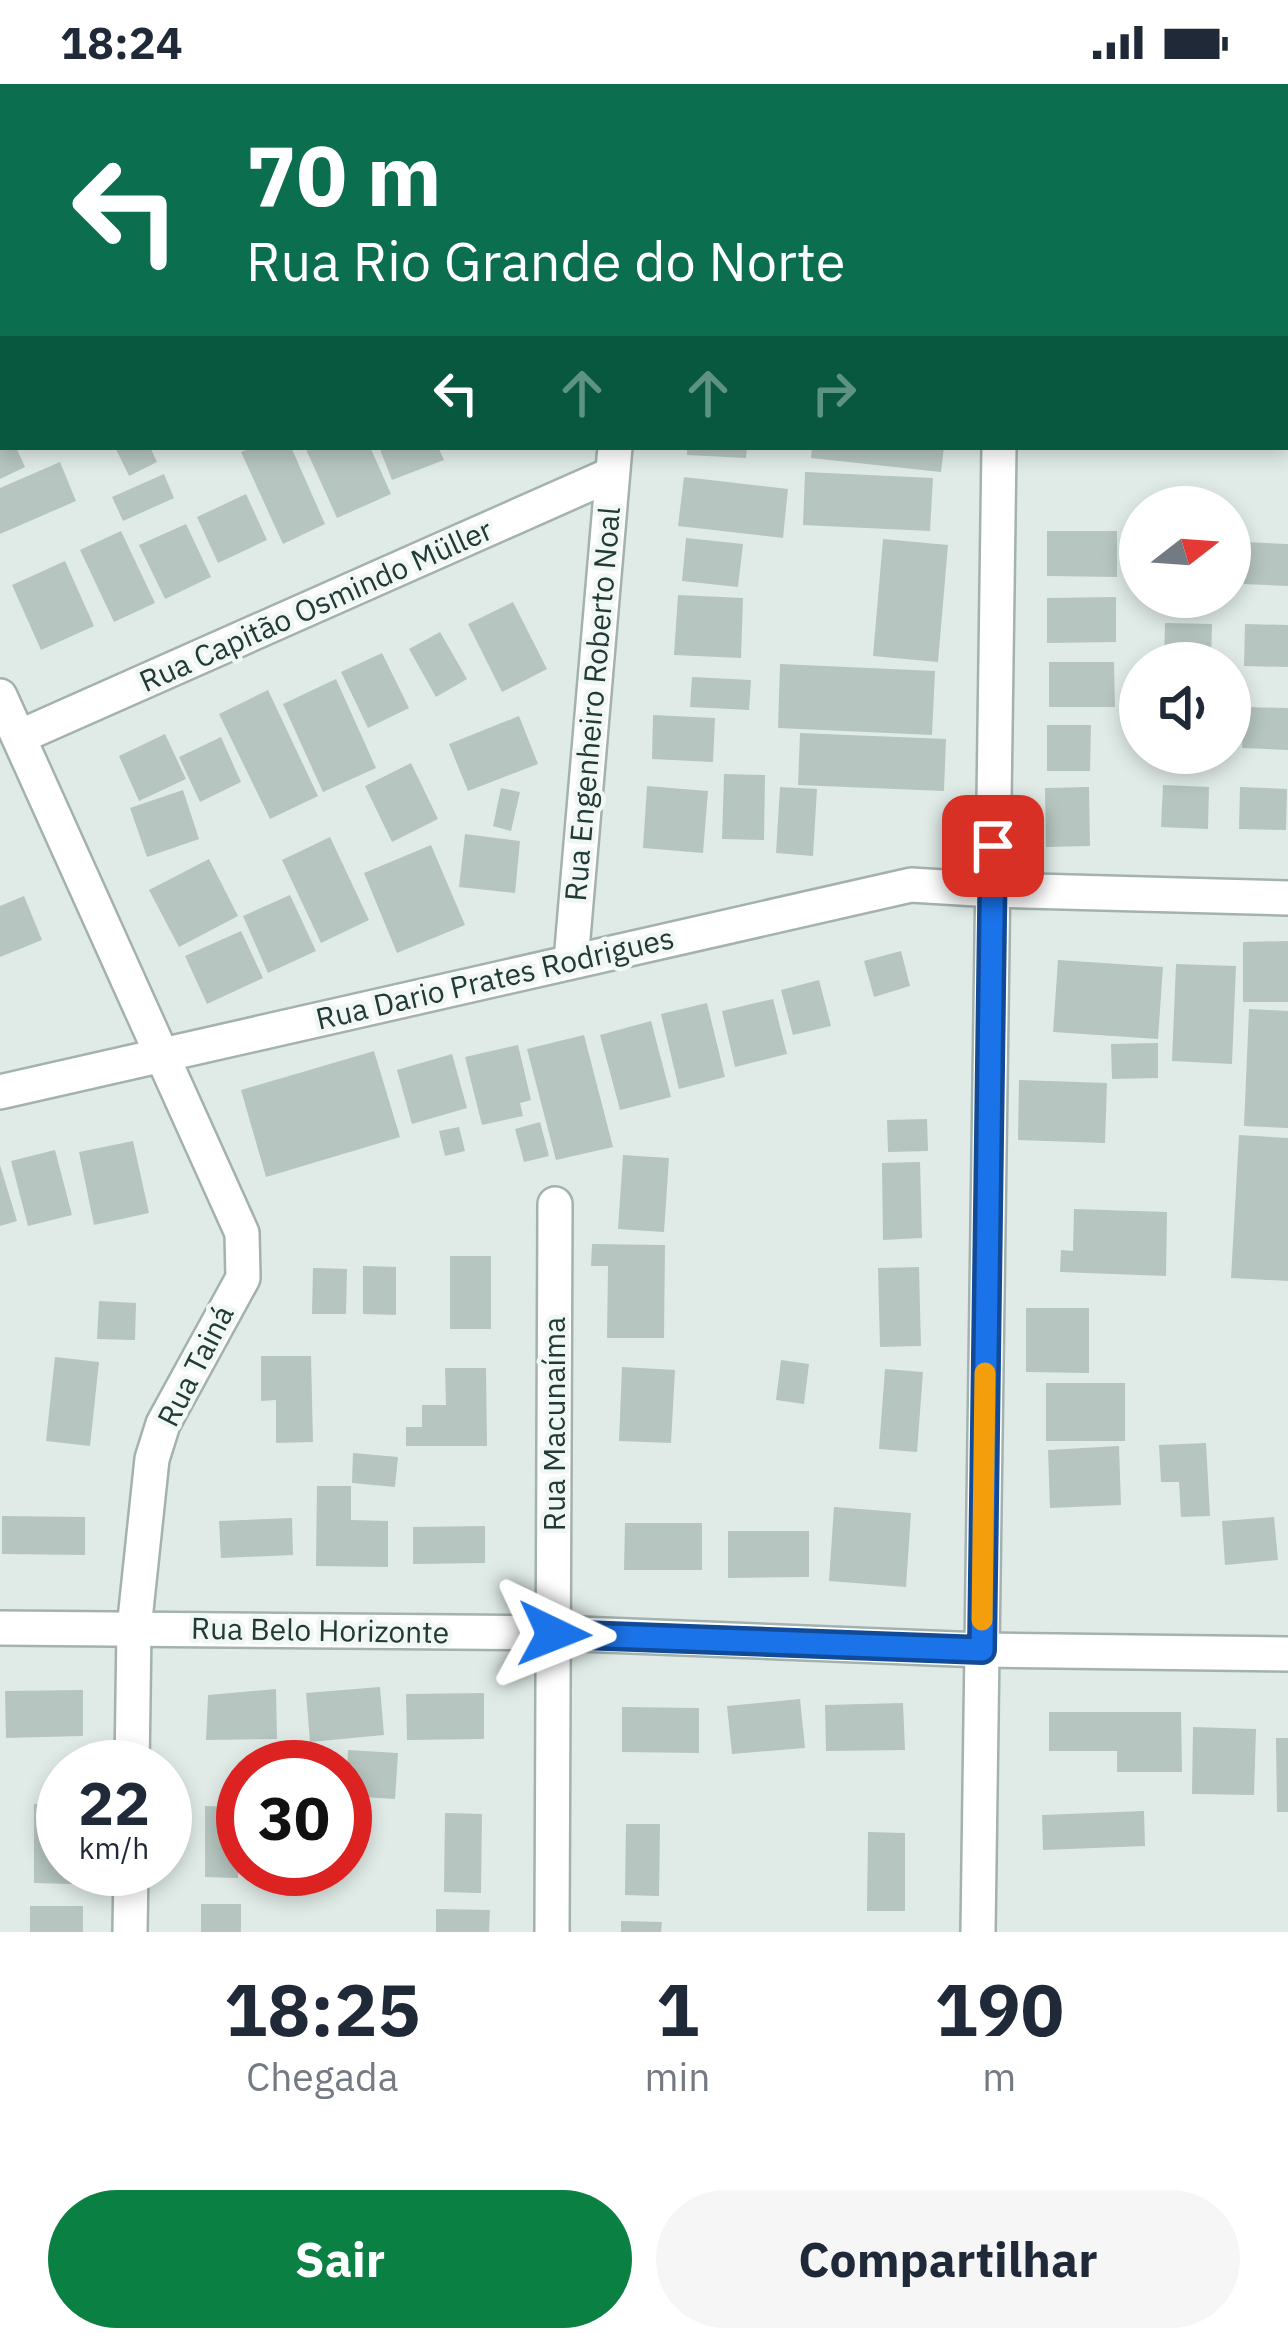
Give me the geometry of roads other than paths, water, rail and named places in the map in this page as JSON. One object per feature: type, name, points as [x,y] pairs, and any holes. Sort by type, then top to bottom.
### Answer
[{"type":"street","points":[[978,1932],[999,450]]},
{"type":"street","name":"Rua Capitão Osmindo Müller","points":[[19,737],[614,461]]},
{"type":"street","name":"Rua Engenheiro Roberto Noal","points":[[571,962],[614,461]]},
{"type":"street","name":"Rua Tainá","points":[[0,696],[242,1233],[243,1277],[163,1424],[152,1459],[134,1629],[132,1740]]},
{"type":"street","name":"Rua Dario Prates Rodrigues","points":[[0,1092],[911,884],[1288,898]]},
{"type":"street","name":"Rua Macunaíma","points":[[552,1932],[555,1204]]},
{"type":"street","name":"Rua Belo Horizonte","points":[[0,1628],[554,1634],[982,1650],[1288,1654]]},
{"type":"street","points":[[130,1932],[131,1896]]}]
